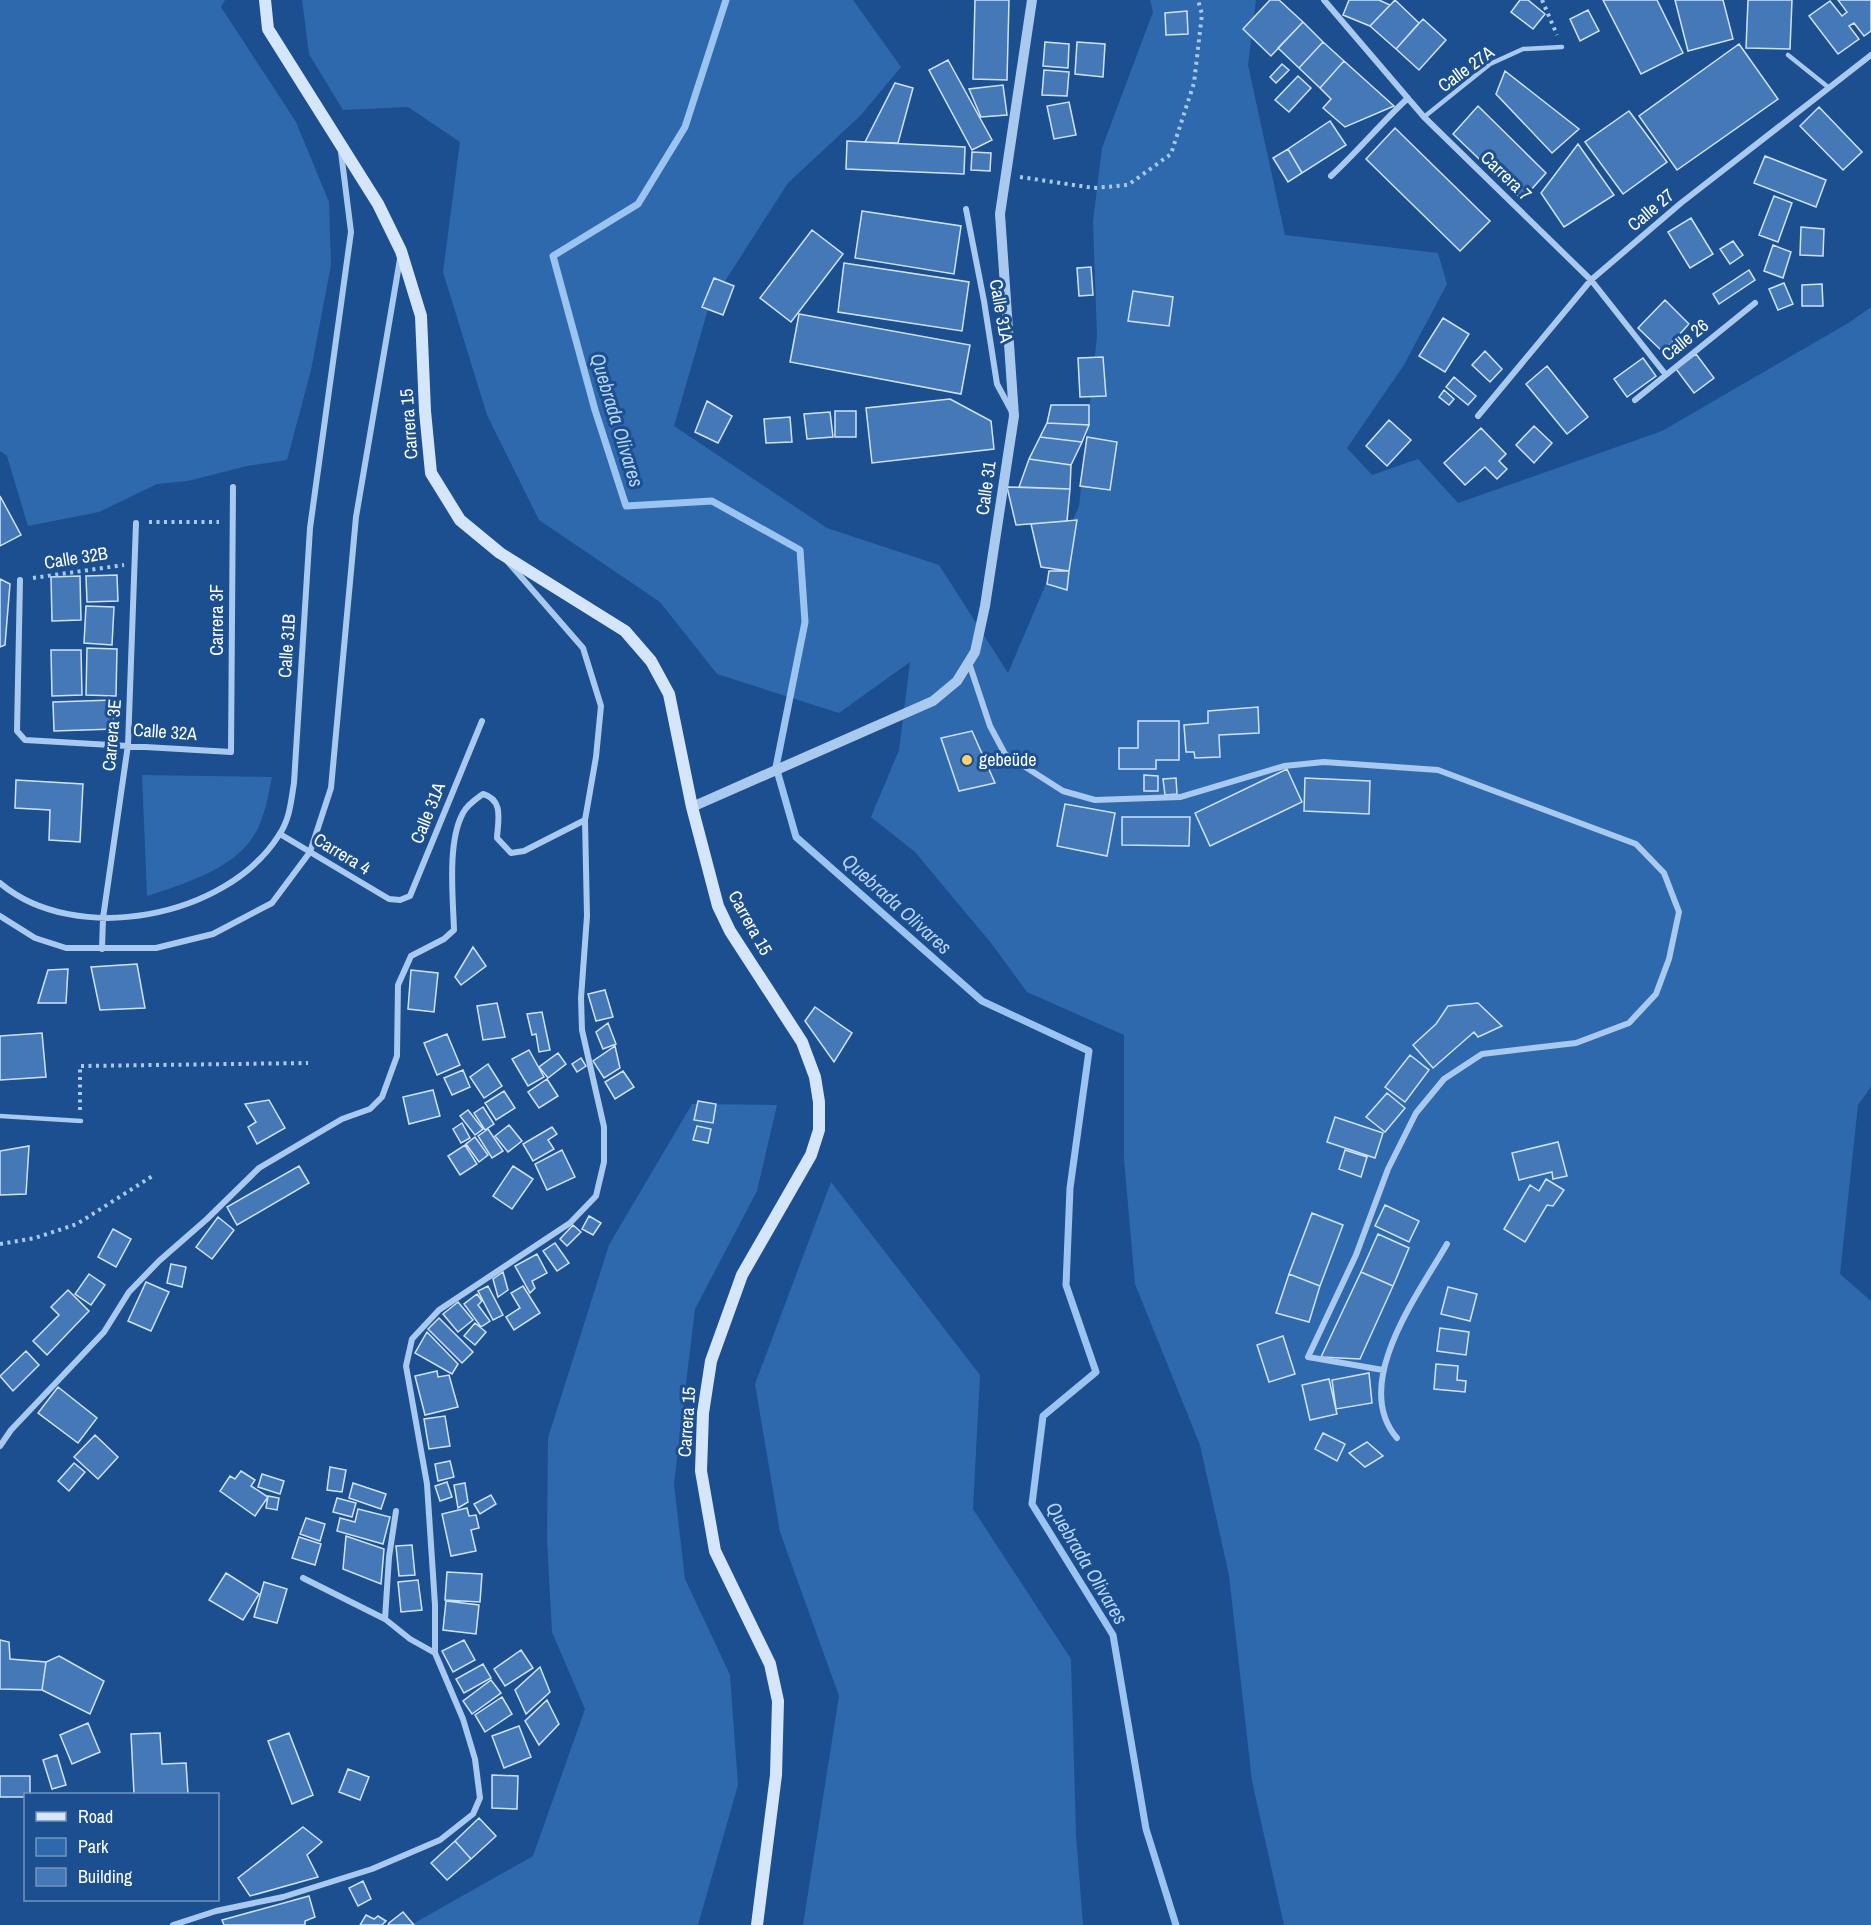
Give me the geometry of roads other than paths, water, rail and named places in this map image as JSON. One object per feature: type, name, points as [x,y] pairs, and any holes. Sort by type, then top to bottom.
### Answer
[{"type":"main road","name":"Carrera 15","points":[[264,0],[268,29],[378,204],[401,251],[421,316],[425,411],[431,473],[460,520],[500,553],[625,631],[651,661],[669,694],[692,807],[709,880],[718,906],[730,931],[802,1042],[815,1077],[819,1102],[819,1130],[811,1155],[742,1275],[711,1361],[703,1413],[701,1471],[715,1551],[770,1664],[778,1701],[776,1775],[757,1925]]},
{"type":"street","name":"Calle 31","points":[[692,807],[933,701],[957,681],[975,652],[985,606],[1014,416],[1000,214],[1004,175],[1032,0]]},
{"type":"street","name":"Carrera 7","points":[[1324,0],[1424,117],[1591,280],[1666,375]]},
{"type":"street","name":"Calle 27","points":[[1478,416],[1591,280],[1681,203],[1871,55]]},
{"type":"street","points":[[1331,176],[1408,98]]},
{"type":"street","name":"Calle 31B","points":[[0,884],[17,897],[43,908],[103,918],[162,912],[205,899],[249,871],[280,834],[289,813],[294,783],[310,528],[351,232],[340,146]]},
{"type":"street","name":"Calle 31A","points":[[966,209],[997,384],[1014,416]]},
{"type":"street","points":[[0,916],[35,938],[66,948],[156,948],[213,934],[272,903],[310,852],[331,788],[356,517],[401,251]]},
{"type":"street","name":"Calle 26","points":[[1635,400],[1755,303]]},
{"type":"street","name":"Carrera 3F","points":[[231,752],[232,487]]},
{"type":"street","name":"Carrera 3E","points":[[102,949],[103,918],[128,745],[136,522]]},
{"type":"street","points":[[173,1925],[216,1911],[283,1897],[372,1869],[440,1840],[473,1814],[480,1798],[475,1759],[463,1719],[435,1653],[435,1605],[426,1484],[406,1366],[412,1339],[439,1310],[570,1223],[590,1205],[601,1184],[604,1127],[582,1030],[581,969],[588,916],[585,820],[596,757],[601,705],[582,648],[500,553]]},
{"type":"street","name":"Calle 32A","points":[[20,580],[17,731],[25,740],[231,752]]},
{"type":"street","points":[[969,663],[990,726],[1005,754],[1063,791],[1095,800],[1180,797],[1284,766],[1324,762],[1438,770],[1636,844],[1664,873],[1679,912],[1669,960],[1656,994],[1629,1023],[1576,1043],[1482,1054],[1444,1079],[1416,1113],[1388,1169],[1356,1255],[1308,1357],[1383,1370]]},
{"type":"street","name":"Calle 31A","points":[[389,899],[400,900],[410,896],[482,721]]},
{"type":"street","points":[[0,1446],[11,1430],[104,1332],[129,1292],[259,1168],[342,1119],[370,1109],[382,1097],[397,1056],[398,985],[411,956],[444,939],[454,930],[455,834],[463,813],[473,802],[483,794],[492,796],[498,805],[497,838],[511,853],[530,849],[585,820]]},
{"type":"street","name":"Carrera 4","points":[[280,834],[389,899]]},
{"type":"street","points":[[1397,1438],[1385,1421],[1382,1399],[1383,1370],[1394,1338],[1448,1244]]},
{"type":"street","points":[[385,1619],[389,1557],[396,1511]]},
{"type":"street","points":[[303,1578],[385,1619],[410,1639],[435,1653]]},
{"type":"lane","name":"Calle 27A","points":[[1424,117],[1490,64],[1523,49],[1562,47]]},
{"type":"lane","points":[[1788,55],[1828,87]]},
{"type":"lane","points":[[0,1116],[81,1121]]},
{"type":"waterway","name":"Quebrada Olivares","points":[[726,0],[685,127],[638,204],[553,256],[595,410],[626,506],[712,501],[800,550],[805,622],[776,767],[796,837],[982,1001],[1089,1051],[1070,1188],[1066,1285],[1096,1372],[1043,1416],[1032,1504],[1113,1635],[1146,1829],[1176,1925]]},
{"type":"place","name":"gebeüde","points":[[967,760]]}]
